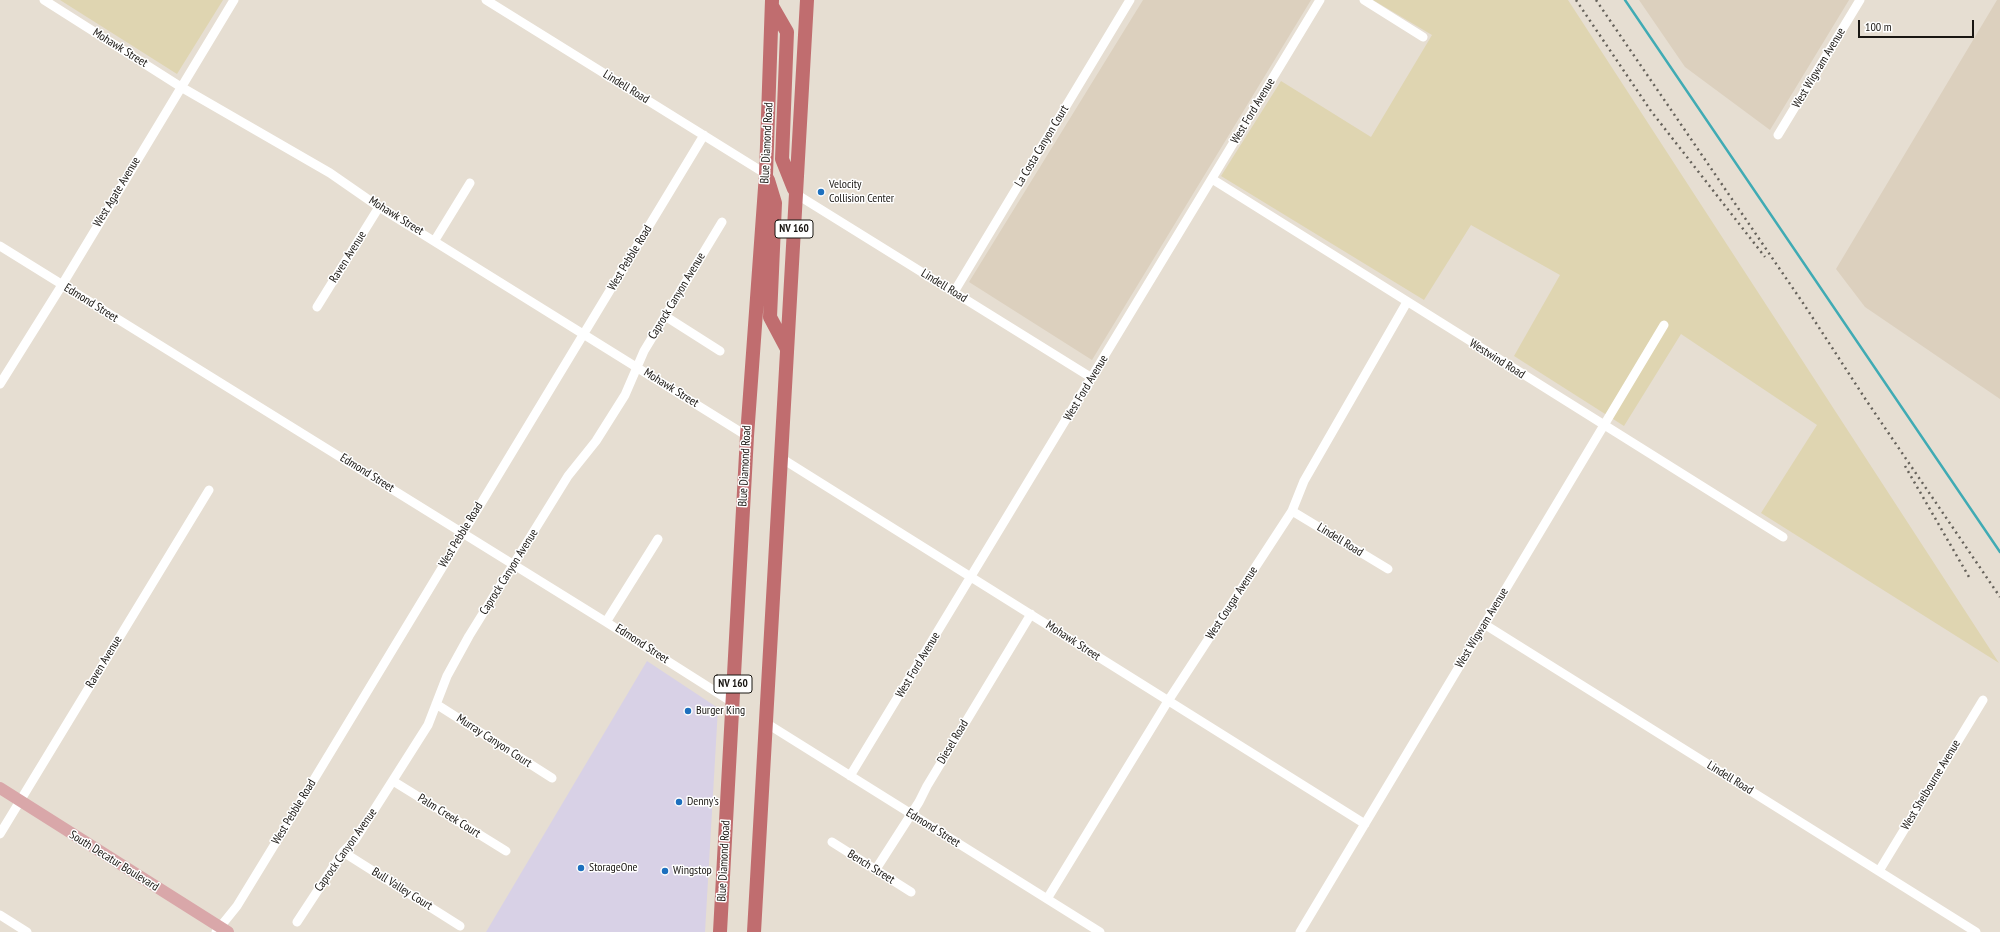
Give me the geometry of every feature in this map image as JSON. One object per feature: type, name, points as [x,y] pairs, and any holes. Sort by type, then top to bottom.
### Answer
[{"type":"highway","name":"NV 160","points":[[754,932],[807,0]]},
{"type":"highway","points":[[772,3],[787,32],[782,158],[796,194]]},
{"type":"highway","name":"Blue Diamond Road","points":[[720,932],[747,436],[766,174],[772,3]]},
{"type":"highway","points":[[766,174],[775,203],[770,318],[787,350]]},
{"type":"main road","name":"South Decatur Boulevard","points":[[0,788],[221,930]]},
{"type":"street","name":"Mohawk Street","points":[[44,0],[182,87],[330,173],[379,206],[747,436]]},
{"type":"street","name":"West Agate Avenue","points":[[0,384],[62,285],[234,0]]},
{"type":"street","name":"Lindell Road","points":[[486,0],[766,174]]},
{"type":"street","name":"La Costa Canyon Court","points":[[954,292],[1130,0]]},
{"type":"street","name":"West Ford Avenue","points":[[850,776],[1320,0]]},
{"type":"street","points":[[1364,0],[1423,37]]},
{"type":"street","name":"West Wigwam Avenue","points":[[1778,135],[1860,0]]},
{"type":"street","name":"West Pebble Road","points":[[221,930],[277,841],[462,532],[585,334],[704,135]]},
{"type":"street","name":"Westwind Road","points":[[1212,179],[1782,537]]},
{"type":"street","points":[[435,240],[470,183]]},
{"type":"street","name":"Lindell Road","points":[[796,194],[1092,378]]},
{"type":"street","name":"Raven Avenue","points":[[317,307],[379,206]]},
{"type":"street","name":"Caprock Canyon Avenue","points":[[297,922],[343,852],[355,840],[428,725],[447,676],[568,476],[596,441],[621,402],[644,351],[722,222]]},
{"type":"street","name":"Edmond Street","points":[[0,246],[514,564],[732,702]]},
{"type":"street","name":"West Cougar Avenue","points":[[1048,899],[1168,701],[1292,511],[1304,481],[1407,302]]},
{"type":"street","points":[[665,316],[720,351]]},
{"type":"street","name":"West Wigwam Avenue","points":[[1300,932],[1664,325]]},
{"type":"street","name":"Mohawk Street","points":[[781,458],[1365,824]]},
{"type":"street","name":"Raven Avenue","points":[[0,834],[209,490]]},
{"type":"street","name":"Lindell Road","points":[[1292,511],[1388,569]]},
{"type":"street","points":[[606,622],[658,539]]},
{"type":"street","name":"Diesel Road","points":[[876,869],[1031,614]]},
{"type":"street","name":"Lindell Road","points":[[1484,624],[1976,932]]},
{"type":"street","name":"West Shelbourne Avenue","points":[[1879,871],[1983,700]]},
{"type":"street","name":"Murray Canyon Court","points":[[436,704],[552,778]]},
{"type":"street","name":"Edmond Street","points":[[766,723],[1100,932]]},
{"type":"street","name":"Palm Creek Court","points":[[393,781],[506,852]]},
{"type":"street","name":"Bench Street","points":[[832,842],[911,892]]},
{"type":"street","name":"Bull Valley Court","points":[[343,852],[460,926]]},
{"type":"street","points":[[0,915],[27,932]]},
{"type":"shaded area","points":[[1143,0],[1311,0],[1092,360],[969,282]]},
{"type":"shaded area","points":[[1639,0],[1849,0],[1770,130],[1685,67]]},
{"type":"shaded area","points":[[1997,0],[2000,0],[2000,399],[1865,307],[1836,269]]},
{"type":"shaded area","points":[[647,661],[718,708],[705,932],[486,932]]},
{"type":"sand","points":[[60,0],[223,0],[177,74]]},
{"type":"sand","points":[[1373,0],[1568,0],[1999,663],[1761,513],[1817,425],[1681,334],[1624,426],[1514,356],[1560,275],[1471,225],[1424,300],[1221,176],[1281,81],[1371,137],[1432,35]]},
{"type":"waterway","points":[[1625,0],[2000,552]]},
{"type":"railway","points":[[1576,0],[1651,111],[1765,257]]},
{"type":"railway","points":[[1596,0],[1805,306],[1866,400],[2000,597]]},
{"type":"railway","points":[[1905,466],[1969,577]]},
{"type":"place","name":"Velocity Collision Center","points":[[821,192]]},
{"type":"place","name":"Burger King","points":[[688,711]]},
{"type":"place","name":"Denny's","points":[[679,802]]},
{"type":"place","name":"StorageOne","points":[[581,868]]},
{"type":"place","name":"Wingstop","points":[[665,871]]}]
